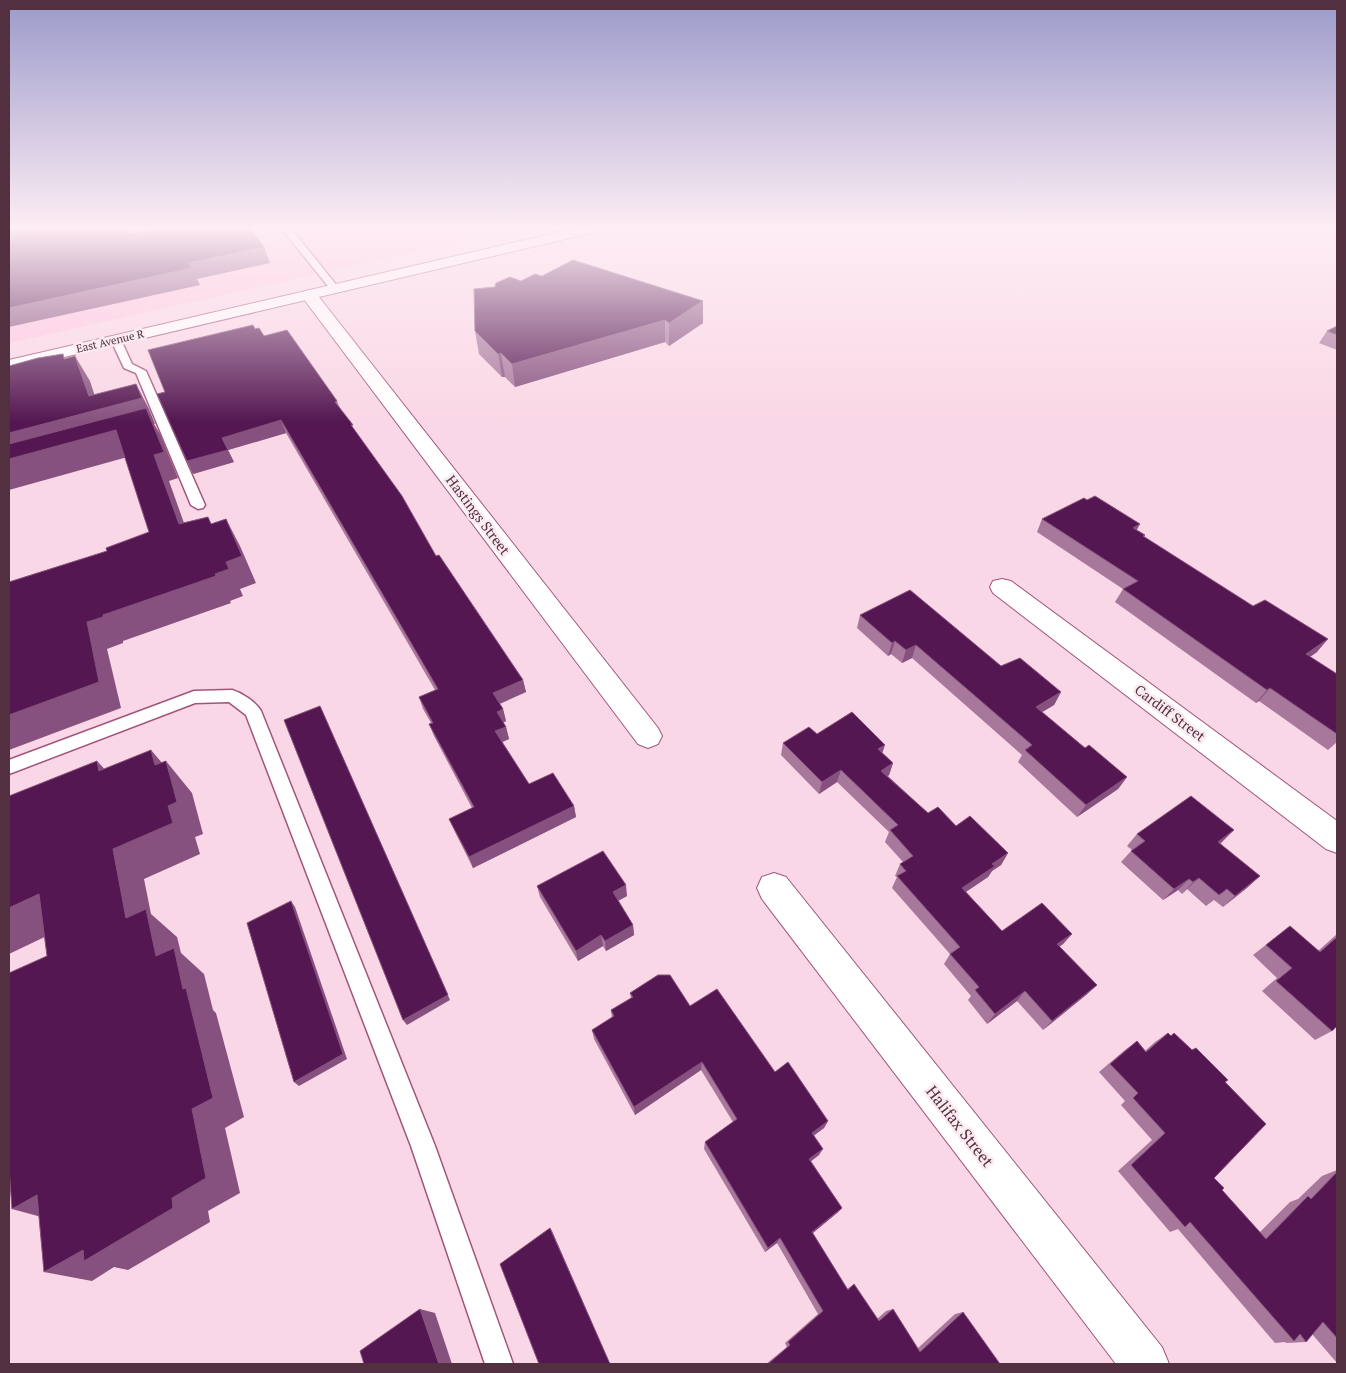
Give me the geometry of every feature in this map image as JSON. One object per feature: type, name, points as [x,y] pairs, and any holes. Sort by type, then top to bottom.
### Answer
[{"type":"street","name":"East Avenue R","points":[[9,365],[317,293]]},
{"type":"street","name":"Hastings Street","points":[[309,295],[648,736]]},
{"type":"street","name":"Cardiff Street","points":[[1002,586],[1337,839]]},
{"type":"street","name":"Halifax Street","points":[[774,888],[1145,1364]]},
{"type":"lane","points":[[116,340],[128,366],[141,370],[161,428],[198,505]]},
{"type":"lane","points":[[9,768],[194,697],[232,696],[253,711],[423,1146],[499,1364]]},
{"type":"shaded area","points":[[9,293],[232,293],[9,343]]},
{"type":"building","points":[[9,293],[77,293],[9,308]]},
{"type":"building","points":[[474,293],[678,293],[703,301],[669,323],[665,320],[512,364],[501,353],[498,354],[475,331]]},
{"type":"building","points":[[253,325],[255,329],[259,328],[264,336],[287,330],[337,401],[335,402],[402,496],[436,556],[439,555],[523,680],[493,693],[503,709],[497,712],[506,727],[495,731],[529,784],[553,773],[574,806],[469,857],[449,819],[474,807],[429,724],[433,723],[419,697],[438,689],[281,420],[222,438],[228,450],[187,461],[157,394],[165,392],[148,350]]},
{"type":"building","points":[[1337,326],[1337,335],[1327,331]]},
{"type":"building","points":[[63,354],[64,359],[75,356],[89,396],[136,384],[142,398],[9,433],[9,366],[38,358]]},
{"type":"building","points":[[146,408],[164,452],[154,455],[179,524],[208,517],[211,524],[226,519],[242,556],[226,562],[229,569],[215,574],[216,576],[87,622],[99,682],[9,715],[9,582],[107,551],[106,548],[149,532],[116,430],[9,459],[9,444]]},
{"type":"building","points":[[1095,496],[1140,524],[1133,528],[1145,535],[1143,536],[1253,606],[1265,600],[1328,639],[1306,654],[1337,674],[1337,734],[1270,688],[1267,690],[1123,589],[1138,581],[1042,519],[1084,498],[1087,500]]},
{"type":"building","points":[[910,590],[1001,666],[1020,658],[1061,692],[1036,707],[1085,748],[1089,745],[1127,777],[1086,805],[1025,750],[1032,745],[916,645],[906,650],[895,641],[892,643],[860,615]]},
{"type":"building","points":[[320,706],[448,995],[403,1020],[284,720]]},
{"type":"building","points":[[852,712],[885,745],[878,749],[893,763],[881,771],[928,813],[938,807],[956,826],[970,816],[1008,853],[992,864],[995,866],[962,888],[1002,931],[1042,903],[1072,934],[1057,944],[1097,985],[1052,1021],[1025,991],[995,1014],[975,990],[979,987],[950,954],[960,947],[897,876],[906,871],[900,864],[913,856],[890,830],[898,825],[841,770],[822,782],[783,743],[809,727],[817,734]]},
{"type":"building","points":[[151,750],[155,765],[166,761],[177,802],[168,806],[173,823],[113,849],[126,918],[146,909],[156,956],[174,948],[183,989],[186,988],[213,1098],[192,1109],[206,1178],[172,1198],[173,1208],[84,1261],[83,1250],[44,1272],[37,1195],[12,1209],[9,1168],[9,973],[47,956],[39,894],[9,908],[9,796],[97,761],[99,771]]},
{"type":"building","points":[[1191,796],[1234,830],[1218,842],[1260,876],[1235,896],[1227,889],[1219,895],[1199,878],[1193,882],[1189,879],[1174,889],[1131,851],[1145,841],[1137,834]]},
{"type":"building","points":[[603,851],[626,885],[613,892],[633,925],[605,941],[601,935],[576,951],[537,886]]},
{"type":"building","points":[[291,901],[343,1054],[294,1082],[247,923]]},
{"type":"building","points":[[1290,926],[1320,952],[1337,937],[1337,1026],[1332,1031],[1276,981],[1292,968],[1266,945]]},
{"type":"building","points":[[658,975],[670,975],[690,1006],[717,989],[775,1072],[788,1062],[828,1121],[812,1133],[823,1149],[809,1159],[842,1208],[812,1232],[848,1290],[854,1284],[879,1321],[893,1309],[920,1352],[963,1312],[1000,1364],[768,1364],[790,1345],[788,1342],[823,1311],[780,1238],[768,1248],[705,1142],[737,1119],[702,1062],[634,1107],[592,1030],[614,1016],[611,1010],[633,997],[630,993]]},
{"type":"building","points":[[1168,1033],[1171,1036],[1174,1033],[1192,1050],[1196,1048],[1228,1080],[1225,1082],[1266,1124],[1214,1178],[1224,1188],[1222,1190],[1266,1239],[1308,1196],[1311,1199],[1337,1172],[1337,1338],[1323,1322],[1306,1342],[1300,1334],[1294,1341],[1190,1222],[1185,1227],[1131,1165],[1165,1133],[1133,1098],[1138,1093],[1110,1064],[1137,1041],[1146,1052]]},
{"type":"building","points":[[550,1228],[610,1364],[539,1364],[500,1264]]},
{"type":"building","points":[[420,1309],[439,1364],[364,1364],[360,1351]]}]
